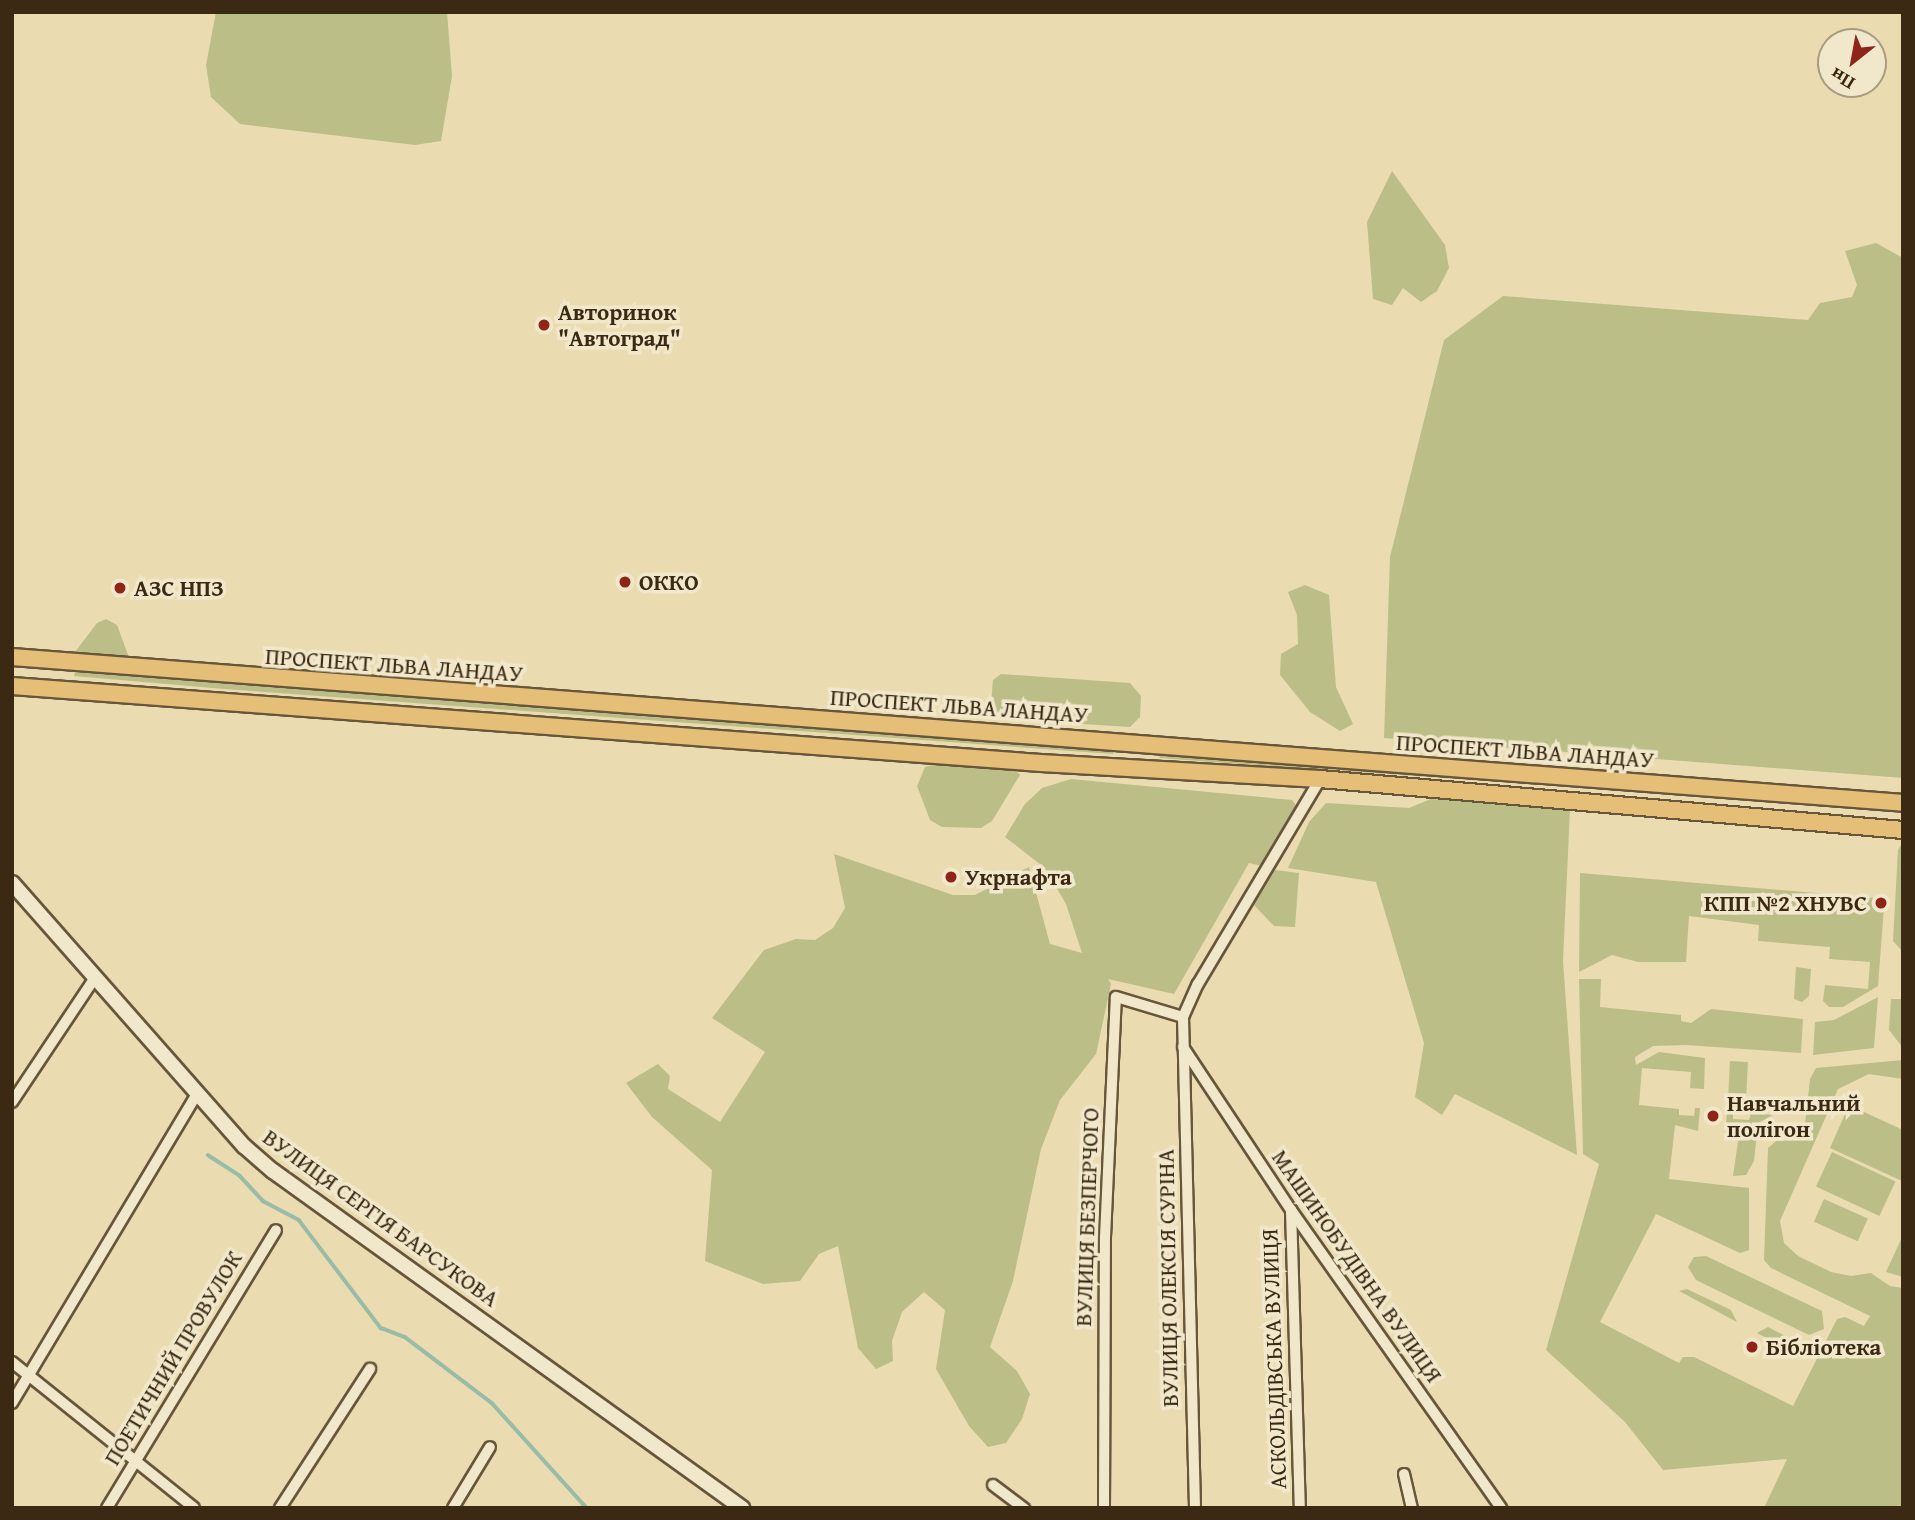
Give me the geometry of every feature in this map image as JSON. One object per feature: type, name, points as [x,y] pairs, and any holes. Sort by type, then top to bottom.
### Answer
[{"type":"main road","name":"ПРОСПЕКТ ЛЬВА ЛАНДАУ","points":[[12,657],[1120,740],[1903,803]]},
{"type":"main road","points":[[50,689],[51,660]]},
{"type":"main road","name":"ПРОСПЕКТ ЛЬВА ЛАНДАУ","points":[[12,686],[1119,767],[1320,779],[1903,830]]},
{"type":"main road","points":[[1119,767],[1120,740]]},
{"type":"main road","name":"ВУЛИЦЯ СЕРГІЯ БАРСУКОВА","points":[[12,883],[198,1093],[273,1171],[742,1508]]},
{"type":"street","points":[[1183,1017],[1217,951],[1320,779]]},
{"type":"street","points":[[12,1101],[96,976]]},
{"type":"street","name":"ВУЛИЦЯ БЕЗПЕРЧОГО","points":[[1104,1508],[1105,1237],[1116,997],[1183,1017]]},
{"type":"street","name":"ВУЛИЦЯ ОЛЕКСІЯ СУРІНА","points":[[1183,1017],[1195,1508]]},
{"type":"street","name":"МАШИНОБУДІВНА ВУЛИЦЯ","points":[[1183,1047],[1291,1210],[1501,1508]]},
{"type":"street","points":[[12,1403],[198,1093]]},
{"type":"street","name":"АСКОЛЬДІВСЬКА ВУЛИЦЯ","points":[[1291,1210],[1300,1508]]},
{"type":"street","name":"ПОЕТИЧНИЙ ПРОВУЛОК","points":[[107,1508],[276,1230]]},
{"type":"street","points":[[12,1362],[137,1459],[194,1508]]},
{"type":"street","points":[[280,1508],[370,1369]]},
{"type":"street","points":[[453,1508],[490,1447]]},
{"type":"street","points":[[1404,1474],[1412,1508]]},
{"type":"street","points":[[993,1485],[1024,1508]]},
{"type":"green space","points":[[216,12],[447,12],[452,76],[441,141],[415,145],[240,124],[211,97],[206,65]]},
{"type":"green space","points":[[1392,171],[1445,245],[1449,268],[1437,291],[1421,302],[1403,288],[1392,305],[1373,299],[1367,222]]},
{"type":"green space","points":[[1876,243],[1903,258],[1903,778],[1384,738],[1390,557],[1444,340],[1503,296],[1808,320],[1820,303],[1852,297],[1857,285],[1845,251]]},
{"type":"green space","points":[[1305,585],[1329,595],[1336,687],[1353,724],[1340,731],[1310,712],[1280,675],[1281,654],[1298,644],[1297,615],[1288,592]]},
{"type":"green space","points":[[106,619],[117,625],[130,660],[75,652],[97,623]]},
{"type":"green space","points":[[75,672],[1113,749],[1113,754],[224,689],[74,676]]},
{"type":"green space","points":[[1001,674],[1130,683],[1141,696],[1140,717],[1130,727],[1003,719],[991,704],[993,680]]},
{"type":"green space","points":[[1158,754],[1335,765],[1334,771],[1160,758]]},
{"type":"green space","points":[[1343,766],[1881,808],[1342,771]]},
{"type":"green space","points":[[925,767],[1012,767],[1020,775],[992,821],[981,828],[942,827],[930,820],[917,786]]},
{"type":"green space","points":[[1071,779],[1292,800],[1300,811],[1266,867],[1249,863],[1174,994],[1108,979],[1111,984],[1096,1054],[1060,1100],[1041,1149],[1013,1281],[990,1347],[1017,1371],[1030,1394],[1022,1419],[1006,1443],[988,1447],[969,1426],[936,1369],[945,1310],[924,1292],[902,1312],[892,1341],[893,1361],[876,1369],[858,1348],[838,1246],[819,1254],[800,1281],[763,1284],[705,1261],[712,1170],[652,1117],[626,1083],[658,1064],[670,1076],[668,1089],[720,1122],[765,1052],[712,1018],[764,950],[796,939],[815,940],[833,928],[845,908],[834,854],[953,895],[975,895],[1029,867],[1050,944],[1082,953],[1066,904],[1045,868],[1005,837],[1025,804],[1042,788]]},
{"type":"green space","points":[[1431,799],[1570,809],[1563,961],[1577,1155],[1455,1094],[1442,1115],[1415,1097],[1424,1043],[1376,882],[1288,868],[1309,822],[1326,803],[1409,808]]},
{"type":"green space","points":[[1903,841],[1903,952],[1893,941],[1898,850]]},
{"type":"green space","points":[[1275,870],[1299,873],[1295,927],[1274,926],[1254,905]]},
{"type":"green space","points":[[1580,873],[1876,898],[1875,906],[1884,907],[1878,986],[1843,1007],[1829,1007],[1823,1001],[1825,985],[1868,989],[1870,962],[1829,959],[1830,947],[1758,941],[1759,925],[1689,916],[1686,962],[1638,962],[1612,955],[1579,972]]},
{"type":"green space","points":[[1796,967],[1811,969],[1809,996],[1802,1002],[1794,999]]},
{"type":"green space","points":[[1579,979],[1601,979],[1600,1007],[1681,1015],[1681,1021],[1691,1023],[1711,1009],[1803,1019],[1801,1053],[1686,1045],[1653,1046],[1635,1057],[1636,1065],[1659,1052],[1705,1058],[1704,1089],[1690,1088],[1691,1072],[1642,1068],[1639,1105],[1679,1109],[1679,1115],[1694,1116],[1695,1108],[1700,1108],[1698,1131],[1675,1125],[1669,1179],[1749,1188],[1749,1250],[1740,1253],[1656,1214],[1600,1322],[1679,1363],[1683,1357],[1694,1357],[1793,1406],[1837,1319],[1845,1317],[1864,1326],[1870,1316],[1771,1268],[1764,1260],[1768,1148],[1776,1141],[1799,1140],[1804,1133],[1810,1079],[1816,1068],[1903,1060],[1903,1079],[1869,1074],[1838,1089],[1780,1221],[1784,1243],[1798,1256],[1831,1272],[1851,1276],[1871,1273],[1890,1286],[1903,1288],[1903,1508],[1764,1508],[1787,1459],[1663,1470],[1625,1422],[1546,1350],[1599,1164],[1583,1154]]},
{"type":"green space","points":[[1878,997],[1874,1048],[1813,1055],[1815,1022],[1834,1020]]},
{"type":"green space","points":[[1891,999],[1903,999],[1903,1048],[1889,1030]]},
{"type":"green space","points":[[1730,1061],[1748,1062],[1746,1094],[1728,1093]]},
{"type":"green space","points":[[1849,1105],[1903,1130],[1902,1181],[1830,1148]]},
{"type":"green space","points":[[1727,1113],[1733,1113],[1733,1119],[1749,1120],[1751,1113],[1773,1115],[1758,1123],[1754,1161],[1746,1175],[1733,1176],[1739,1135],[1725,1134]]},
{"type":"green space","points":[[1832,1152],[1895,1182],[1879,1216],[1816,1186]]},
{"type":"green space","points":[[1824,1199],[1868,1219],[1858,1241],[1814,1222]]},
{"type":"green space","points":[[1903,1235],[1903,1277],[1886,1272]]},
{"type":"green space","points":[[1706,1256],[1822,1311],[1824,1329],[1809,1335],[1696,1280],[1688,1267],[1694,1257]]},
{"type":"green space","points":[[1687,1289],[1731,1310],[1737,1322],[1679,1291]]},
{"type":"green space","points":[[1768,1327],[1797,1342],[1791,1351],[1757,1333]]},
{"type":"waterway","points":[[208,1155],[240,1176],[263,1201],[299,1220],[381,1328],[405,1337],[492,1403],[587,1508]]},
{"type":"place","name":"Авторинок \"Автоград\"","points":[[544,325]]},
{"type":"place","name":"ОККО","points":[[625,582]]},
{"type":"place","name":"АЗС НПЗ","points":[[120,588]]},
{"type":"place","name":"Укрнафта","points":[[951,877]]},
{"type":"place","name":"КПП №2 ХНУВС","points":[[1881,903]]},
{"type":"place","name":"Навчальний полігон","points":[[1713,1116]]},
{"type":"place","name":"Бібліотека","points":[[1752,1347]]}]
